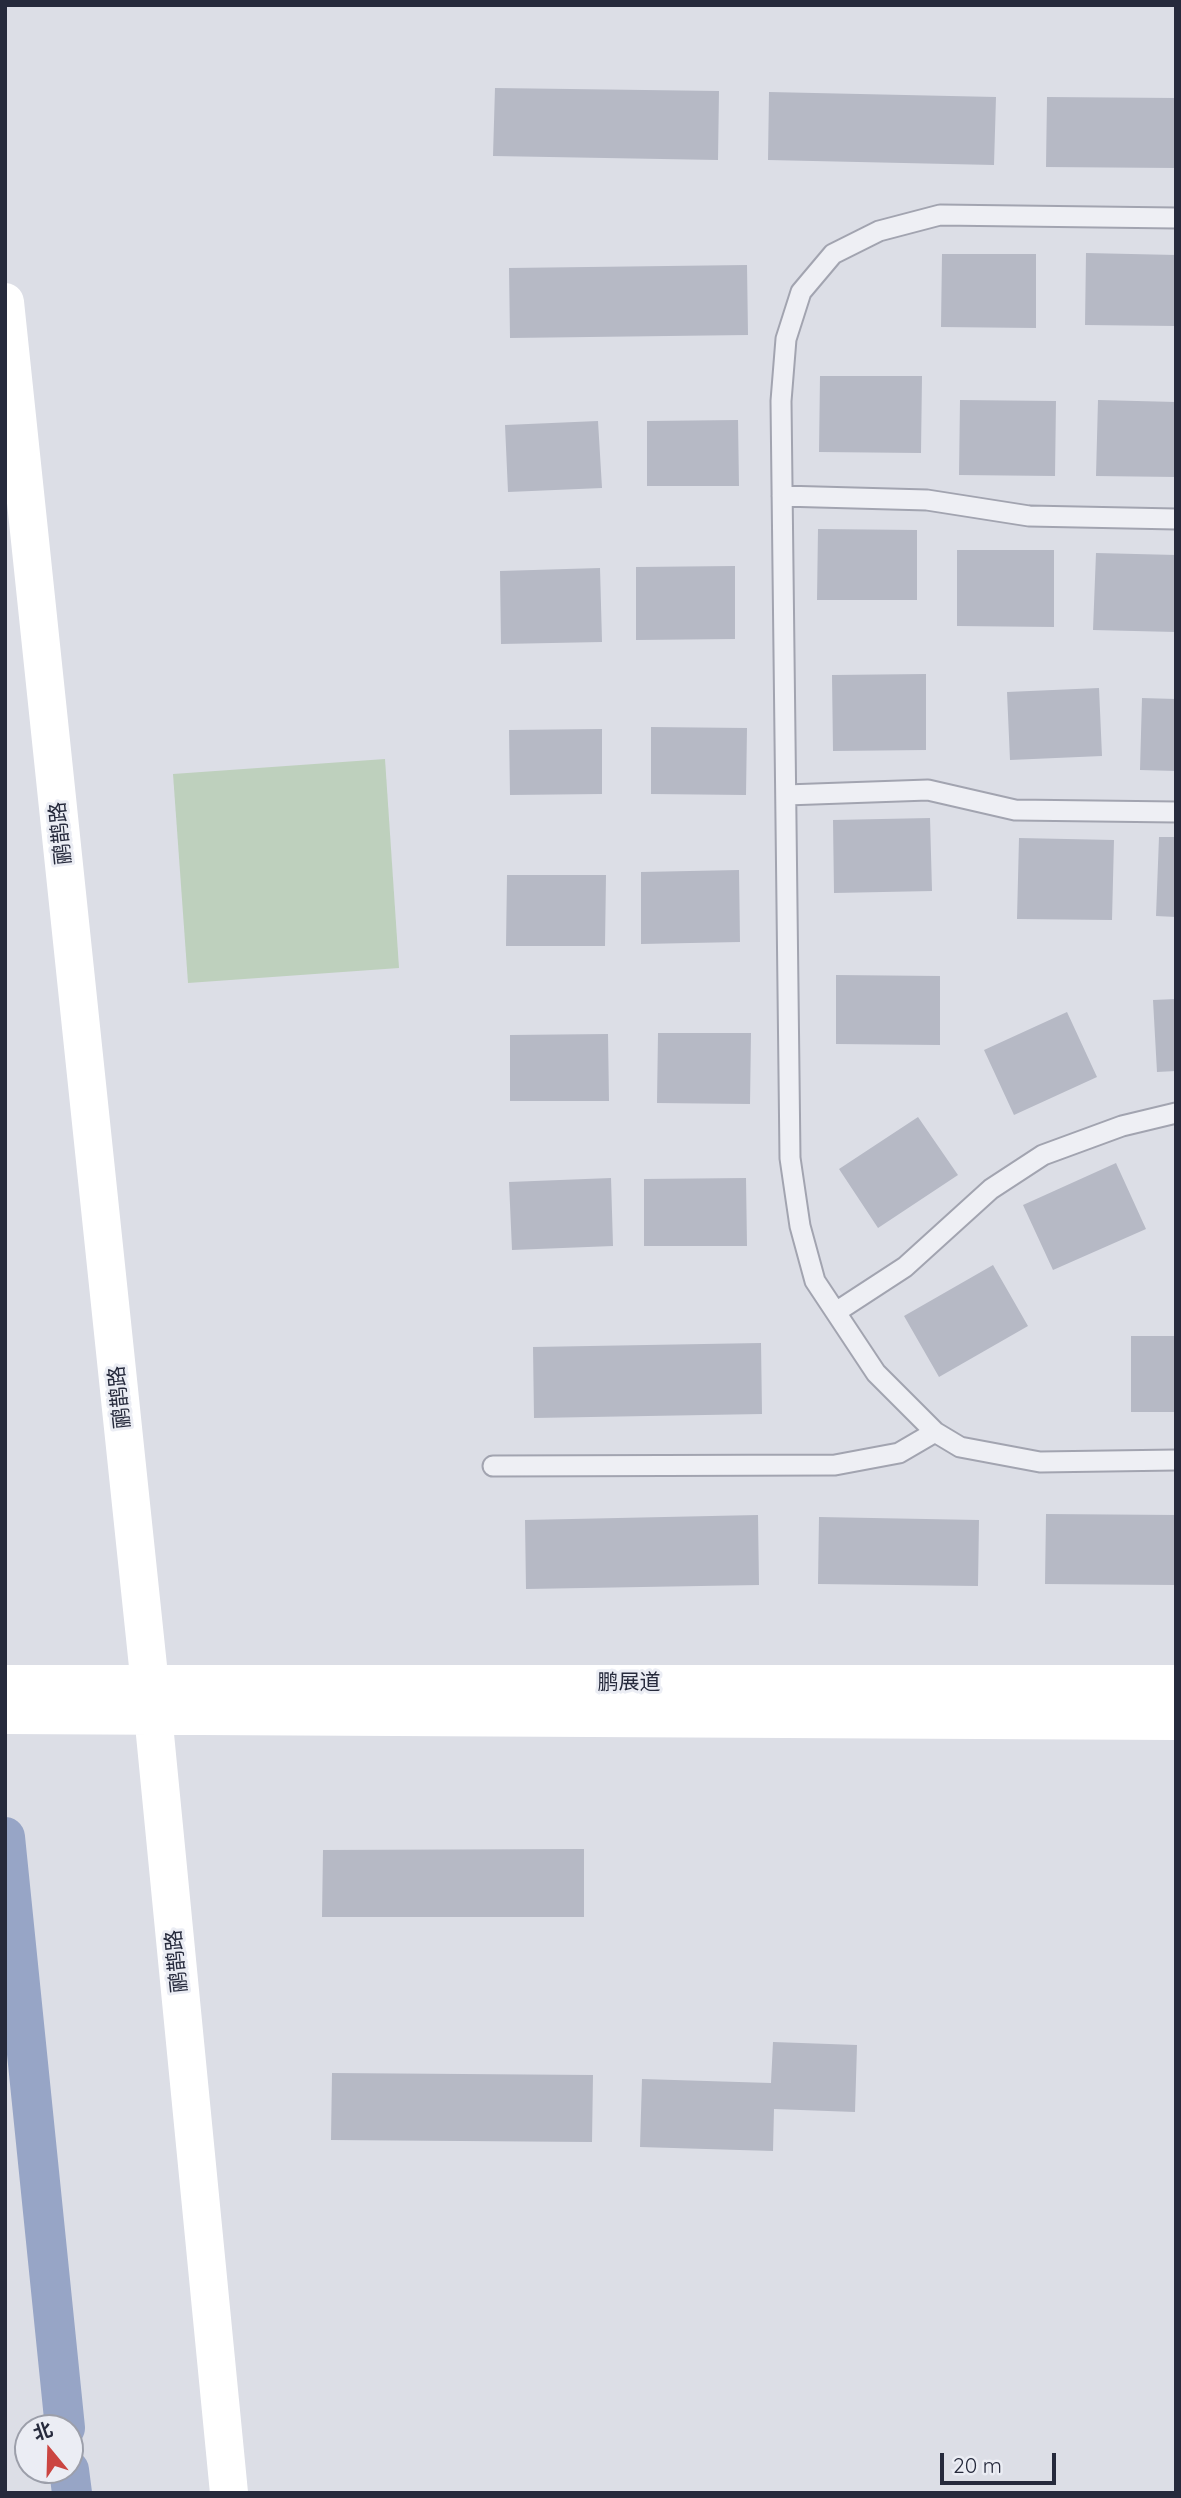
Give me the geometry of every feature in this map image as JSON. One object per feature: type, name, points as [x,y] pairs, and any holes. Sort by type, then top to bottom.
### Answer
[{"type":"street","name":"鹂鹊路","points":[[5,302],[151,1698],[229,2493]]},
{"type":"street","points":[[5,1684],[85,1699]]},
{"type":"street","name":"鹏展道","points":[[85,1699],[1176,1684]]},
{"type":"street","name":"鹏展道","points":[[151,1698],[1176,1721]]},
{"type":"street","points":[[5,1715],[85,1699]]},
{"type":"lane","points":[[1176,218],[940,215],[879,231],[833,254],[802,292],[786,339],[781,401],[790,1158],[800,1226],[815,1281],[876,1373],[935,1432],[960,1447],[1040,1462],[1176,1460]]},
{"type":"lane","points":[[782,496],[927,500],[1029,516],[1176,519]]},
{"type":"lane","points":[[786,795],[928,790],[1015,810],[1176,812]]},
{"type":"lane","points":[[836,1312],[905,1267],[991,1189],[1043,1155],[1122,1126],[1176,1113]]},
{"type":"lane","points":[[493,1466],[835,1465],[899,1453],[935,1432]]},
{"type":"green space","points":[[385,759],[399,968],[188,983],[173,774]]},
{"type":"building","points":[[495,88],[719,91],[718,160],[493,156]]},
{"type":"building","points":[[769,92],[996,97],[994,165],[768,160]]},
{"type":"building","points":[[1047,97],[1176,98],[1176,168],[1046,167]]},
{"type":"building","points":[[1086,253],[1176,255],[1176,326],[1085,325]]},
{"type":"building","points":[[942,254],[1036,254],[1036,328],[941,327]]},
{"type":"building","points":[[747,265],[748,335],[510,338],[509,268]]},
{"type":"building","points":[[820,376],[922,376],[921,453],[819,452]]},
{"type":"building","points":[[960,400],[1056,401],[1055,476],[959,475]]},
{"type":"building","points":[[1098,400],[1176,402],[1176,477],[1096,476]]},
{"type":"building","points":[[738,420],[739,486],[647,486],[647,421]]},
{"type":"building","points":[[598,421],[602,488],[508,492],[505,425]]},
{"type":"building","points":[[818,529],[917,530],[917,600],[817,600]]},
{"type":"building","points":[[957,550],[1054,550],[1054,627],[957,626]]},
{"type":"building","points":[[1096,553],[1176,555],[1176,632],[1093,630]]},
{"type":"building","points":[[735,566],[735,639],[636,640],[636,567]]},
{"type":"building","points":[[600,568],[602,642],[501,644],[500,571]]},
{"type":"building","points":[[926,674],[926,750],[833,751],[832,675]]},
{"type":"building","points":[[1099,688],[1102,756],[1010,760],[1007,692]]},
{"type":"building","points":[[1142,698],[1176,699],[1176,771],[1140,770]]},
{"type":"building","points":[[651,727],[747,728],[746,795],[651,794]]},
{"type":"building","points":[[602,729],[602,794],[510,795],[509,730]]},
{"type":"building","points":[[930,818],[932,891],[834,893],[833,820]]},
{"type":"building","points":[[1159,837],[1176,837],[1176,917],[1156,916]]},
{"type":"building","points":[[1019,838],[1114,840],[1112,920],[1017,919]]},
{"type":"building","points":[[739,870],[740,942],[641,944],[641,872]]},
{"type":"building","points":[[507,875],[606,875],[605,946],[506,946]]},
{"type":"building","points":[[836,975],[940,976],[940,1045],[836,1044]]},
{"type":"building","points":[[1176,999],[1176,1071],[1157,1072],[1153,1000]]},
{"type":"building","points":[[1067,1012],[1097,1077],[1014,1115],[984,1050]]},
{"type":"building","points":[[658,1033],[751,1033],[750,1104],[657,1103]]},
{"type":"building","points":[[608,1034],[609,1101],[510,1101],[510,1035]]},
{"type":"building","points":[[918,1117],[958,1175],[878,1228],[839,1169]]},
{"type":"building","points":[[1116,1163],[1146,1229],[1053,1270],[1023,1205]]},
{"type":"building","points":[[611,1178],[613,1246],[512,1250],[509,1182]]},
{"type":"building","points":[[746,1178],[747,1246],[644,1246],[644,1179]]},
{"type":"building","points":[[993,1265],[1028,1326],[939,1377],[904,1316]]},
{"type":"building","points":[[1131,1336],[1176,1336],[1176,1412],[1131,1412]]},
{"type":"building","points":[[761,1343],[762,1414],[534,1418],[533,1347]]},
{"type":"building","points":[[1046,1514],[1176,1515],[1176,1585],[1045,1584]]},
{"type":"building","points":[[758,1515],[759,1585],[526,1589],[525,1520]]},
{"type":"building","points":[[819,1517],[979,1520],[978,1586],[818,1584]]},
{"type":"building","points":[[584,1849],[584,1917],[322,1917],[323,1850]]},
{"type":"building","points":[[773,2042],[857,2045],[855,2112],[774,2109],[773,2151],[640,2147],[642,2079],[771,2083]]},
{"type":"building","points":[[332,2073],[593,2075],[592,2142],[331,2140]]},
{"type":"waterway","points":[[5,1837],[64,2414]]},
{"type":"waterway","points":[[71,2484],[72,2493]]}]
